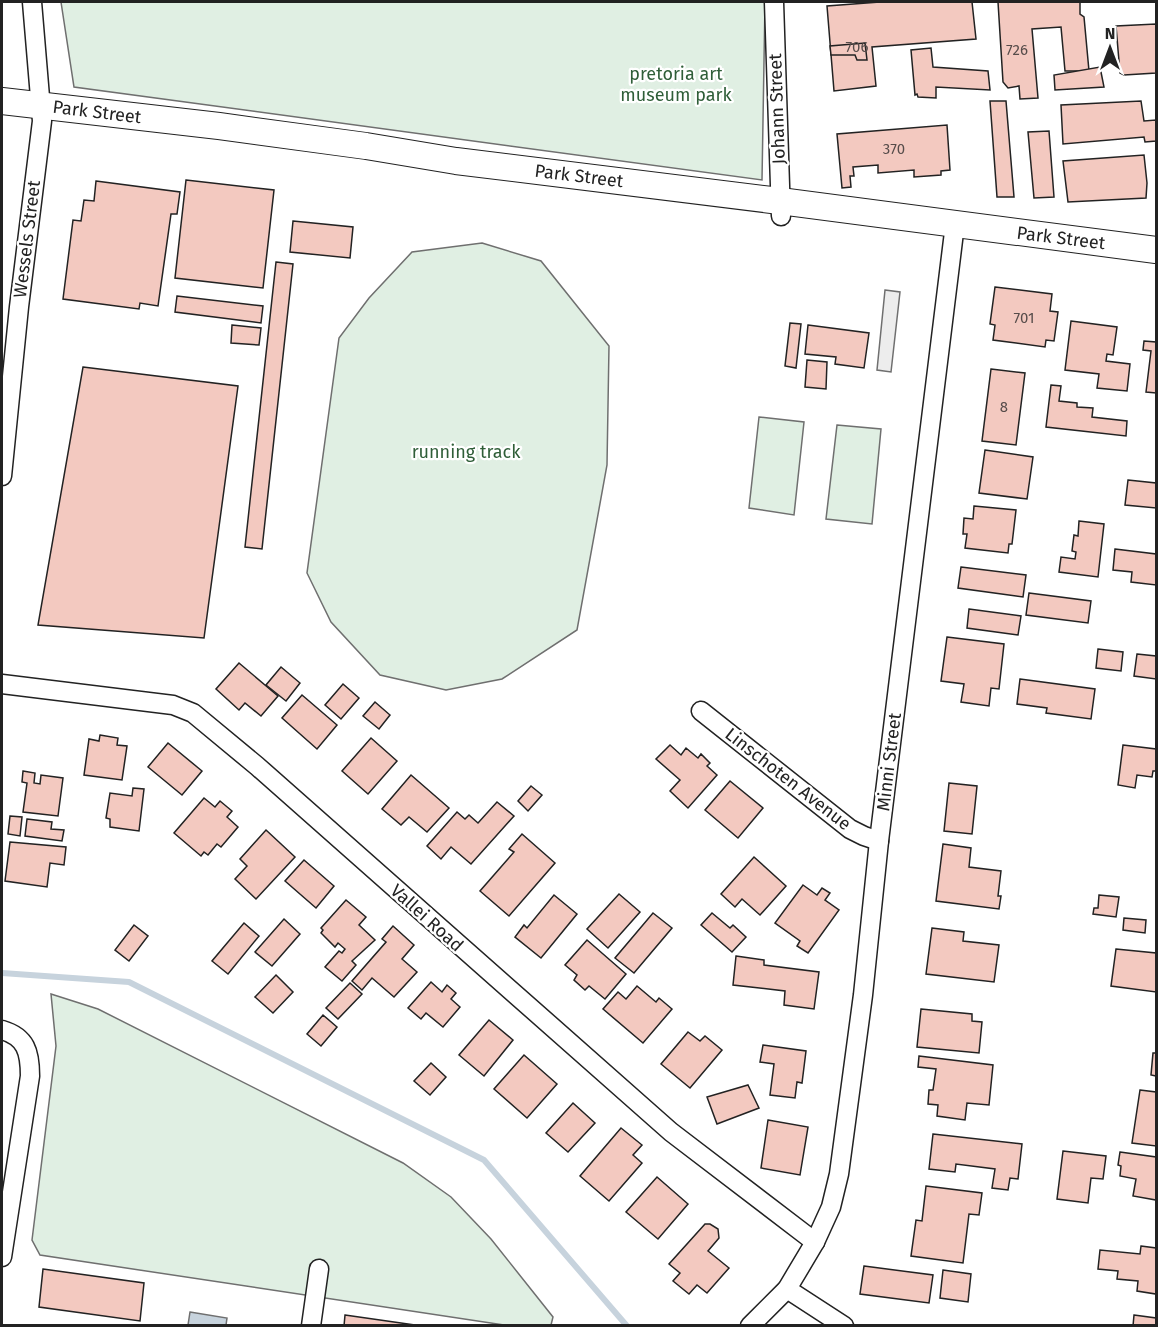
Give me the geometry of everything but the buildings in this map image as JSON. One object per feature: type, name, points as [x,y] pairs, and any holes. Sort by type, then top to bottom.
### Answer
[{"type":"street","name":"Wessels Street","points":[[2,476],[42,113],[32,2]]},
{"type":"street","name":"Johann Street","points":[[774,2],[780,208]]},
{"type":"street","name":"Park Street","points":[[2,101],[42,113]]},
{"type":"street","name":"Park Street","points":[[2,117],[42,113],[219,126],[780,208],[954,230],[1156,261]]},
{"type":"street","name":"Park Street","points":[[954,230],[1156,250]]},
{"type":"street","name":"Minni Street","points":[[750,1326],[787,1289],[815,1242],[831,1207],[844,1148],[879,840],[954,230]]},
{"type":"street","name":"Vallei Road","points":[[2,684],[173,705],[194,713],[671,1132],[815,1242]]},
{"type":"street","name":"Linschoten Avenue","points":[[701,711],[850,829],[864,837],[879,840]]},
{"type":"street","points":[[2,1257],[30,1076],[30,1060],[27,1050],[9,1033]]},
{"type":"street","points":[[311,1326],[319,1269]]},
{"type":"street","points":[[787,1289],[844,1326]]},
{"type":"green space","name":"pretoria art museum park","points":[[61,2],[765,2],[762,180],[74,87]]},
{"type":"green space","name":"running track","points":[[482,243],[541,261],[609,346],[607,465],[577,630],[502,679],[446,690],[380,675],[331,622],[307,573],[339,338],[369,298],[412,252]]},
{"type":"green space","points":[[759,417],[804,422],[794,515],[749,508]]},
{"type":"green space","points":[[837,425],[881,429],[872,524],[826,519]]},
{"type":"green space","points":[[51,994],[98,1009],[403,1163],[451,1197],[491,1239],[553,1317],[551,1325],[504,1325],[40,1255],[32,1240],[56,1046]]},
{"type":"shaded area","points":[[885,290],[900,292],[891,372],[877,370]]},
{"type":"shaded area","points":[[190,1312],[227,1318],[226,1325],[188,1325]]},
{"type":"waterway","points":[[2,973],[129,982],[484,1160],[627,1326]]}]
